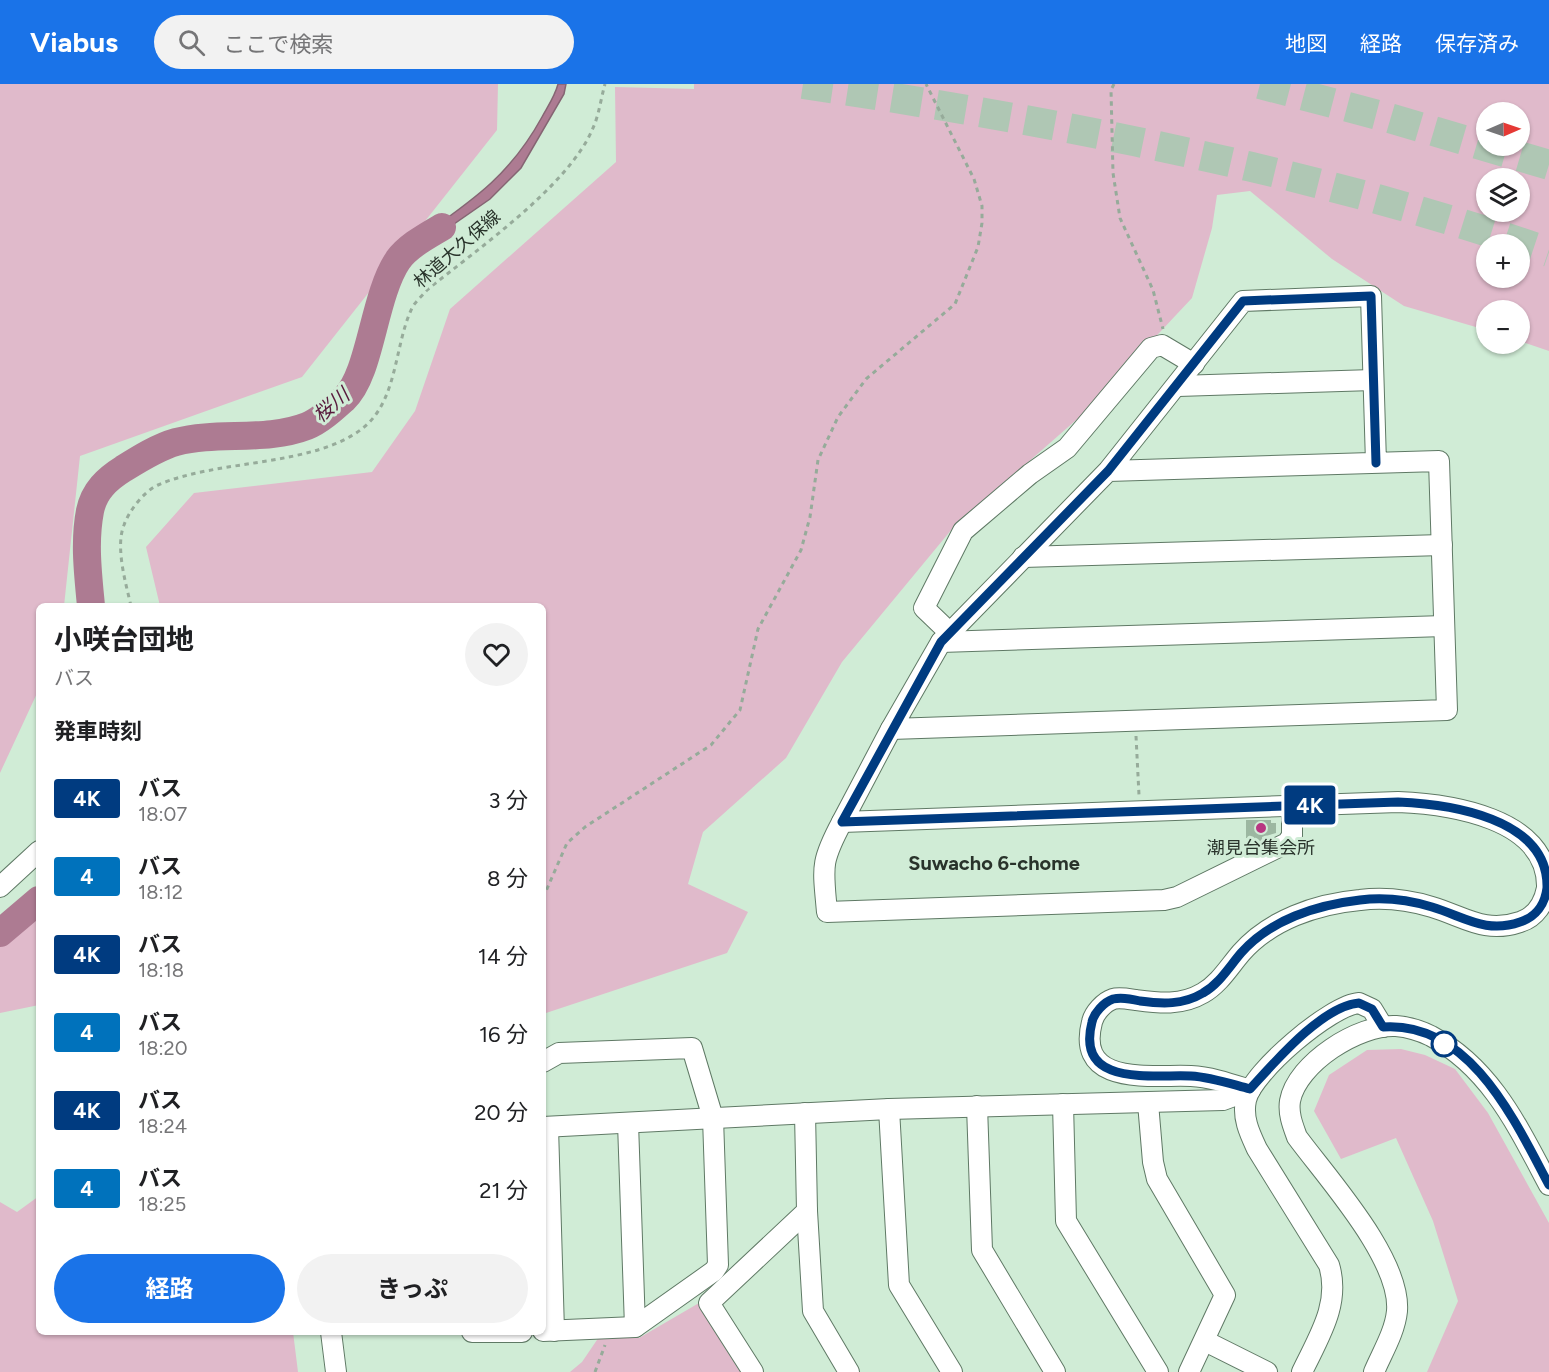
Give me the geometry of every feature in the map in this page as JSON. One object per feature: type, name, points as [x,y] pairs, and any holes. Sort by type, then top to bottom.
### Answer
[{"type":"street","points":[[1292,806],[1293,836],[1287,843],[1177,897],[1164,900],[827,912],[823,865],[825,852],[891,729],[945,637],[1108,471],[1178,386],[1243,301],[1371,296],[1376,463]]},
{"type":"street","points":[[945,637],[924,608],[963,531],[1030,474],[1067,448],[1151,348],[1162,345],[1194,364]]},
{"type":"street","points":[[1178,386],[1373,380]]},
{"type":"street","points":[[891,729],[1447,710],[1439,461],[1108,471]]},
{"type":"street","points":[[1023,557],[1442,545]]},
{"type":"street","points":[[945,637],[1444,626]]},
{"type":"street","points":[[842,822],[1398,802],[1434,804],[1494,819],[1512,826],[1535,844],[1546,864],[1548,882],[1545,899],[1537,912],[1524,921],[1489,927],[1433,907],[1405,901],[1361,900],[1331,904],[1298,914],[1267,929],[1242,951],[1220,979],[1204,993],[1174,1003],[1114,999],[1102,1005],[1092,1020],[1093,1052],[1103,1066],[1115,1072],[1129,1076],[1192,1076],[1250,1089]]},
{"type":"street","points":[[0,887],[36,854]]},
{"type":"street","points":[[546,1127],[889,1109],[1223,1100],[1250,1089],[1289,1046],[1338,1008],[1359,1003],[1372,1009],[1383,1027]]},
{"type":"street","points":[[1374,1372],[1397,1313],[1396,1292],[1376,1245],[1297,1137],[1290,1119],[1290,1102],[1294,1088],[1307,1070],[1339,1044],[1383,1027],[1397,1026],[1429,1035],[1456,1051],[1497,1093],[1549,1185]]},
{"type":"street","points":[[546,1060],[559,1053],[693,1048],[713,1118],[718,1266],[635,1327],[549,1331],[546,1178]]},
{"type":"street","points":[[1250,1089],[1245,1115],[1248,1131],[1329,1265],[1334,1281],[1334,1298],[1328,1317],[1302,1372]]},
{"type":"street","points":[[1148,1103],[1153,1162],[1157,1179],[1225,1295],[1189,1372]]},
{"type":"street","points":[[1063,1104],[1066,1221],[1158,1372]]},
{"type":"street","points":[[977,1106],[982,1250],[1055,1372]]},
{"type":"street","points":[[889,1109],[899,1285],[952,1372]]},
{"type":"street","points":[[805,1113],[807,1210],[813,1311],[849,1372]]},
{"type":"street","points":[[628,1122],[635,1327]]},
{"type":"street","points":[[753,1372],[709,1303],[807,1210]]},
{"type":"street","points":[[331,1335],[336,1372]]},
{"type":"street","points":[[1205,1341],[1268,1372]]},
{"type":"path","name":"林道大久保線","points":[[130,603],[122,564],[123,527],[136,503],[156,485],[189,475],[333,446],[364,428],[379,409],[391,379],[413,307],[427,291],[551,187],[576,158],[593,128],[605,84]]},
{"type":"path","points":[[546,891],[567,843],[585,827],[711,745],[740,710],[758,629],[801,550],[810,518],[818,460],[838,417],[866,379],[955,304],[978,247],[982,206],[974,179],[926,84]]},
{"type":"path","points":[[1114,84],[1111,90],[1113,173],[1120,218],[1153,290],[1164,336]]},
{"type":"path","points":[[1135,722],[1140,812]]},
{"type":"path","points":[[595,1372],[611,1329]]},
{"type":"shaded area","points":[[0,84],[498,84],[497,130],[302,377],[80,456],[64,603],[36,603],[36,695],[0,773]]},
{"type":"shaded area","points":[[558,84],[566,84],[564,94],[521,168],[490,199],[415,251],[408,246],[466,204],[499,175],[529,139]]},
{"type":"shaded area","points":[[694,84],[1549,84],[1549,351],[1530,344],[1530,300],[1476,300],[1476,327],[1404,306],[1332,259],[1250,191],[1217,195],[1212,228],[1192,298],[1083,414],[952,529],[842,662],[786,758],[703,832],[688,884],[748,912],[727,953],[546,1013],[546,603],[159,603],[146,547],[194,493],[372,472],[415,411],[450,309],[616,162],[615,87],[694,89]]},
{"type":"shaded area","points":[[36,910],[36,1006],[0,1013],[0,936]]},
{"type":"shaded area","points":[[1401,1049],[1425,1055],[1455,1069],[1488,1113],[1549,1223],[1549,1372],[1427,1372],[1458,1301],[1433,1221],[1396,1138],[1341,1159],[1314,1111],[1329,1075],[1367,1050]]},
{"type":"shaded area","points":[[36,1198],[36,1335],[293,1335],[298,1372],[0,1372],[0,1202],[17,1212]]},
{"type":"shaded area","points":[[699,1303],[743,1372],[570,1372],[582,1362],[599,1337],[639,1338]]},
{"type":"building","name":"潮見台集会所","points":[[1246,820],[1271,820],[1271,823],[1276,823],[1276,833],[1262,837],[1263,842],[1256,842],[1256,838],[1246,838]]},
{"type":"waterway","name":"桜川","points":[[91,603],[87,558],[88,523],[92,504],[102,486],[136,461],[169,444],[208,437],[275,434],[291,431],[312,424],[327,414],[344,399],[360,372],[383,294],[398,260],[412,246],[442,227]]},
{"type":"waterway","name":"桜川","points":[[0,933],[36,903]]},
{"type":"tunnel","points":[[803,84],[992,114],[1180,151],[1366,196],[1458,222],[1549,252]]},
{"type":"tunnel","points":[[1260,84],[1386,117],[1549,165]]},
{"type":"bus line","name":"4K","points":[[1376,463],[1371,296],[1243,301],[1236,307],[1178,386],[1108,471],[941,642],[891,729],[842,822],[1398,802],[1434,804],[1475,813],[1512,826],[1535,844],[1546,864],[1548,882],[1545,899],[1537,912],[1524,921],[1509,926],[1489,927],[1433,907],[1385,899],[1331,904],[1298,914],[1267,929],[1242,951],[1220,979],[1204,993],[1191,999],[1174,1003],[1114,999],[1102,1005],[1092,1020],[1090,1037],[1093,1052],[1103,1066],[1115,1072],[1129,1076],[1210,1078],[1250,1089],[1289,1046],[1338,1008],[1359,1003],[1372,1009],[1383,1027],[1397,1026],[1429,1035],[1456,1051],[1477,1070],[1497,1093],[1549,1185]]},
{"type":"place","name":"潮見台集会所","points":[[1261,828]]},
{"type":"district","name":"Suwacho 6-chome","points":[[994,863]]}]
